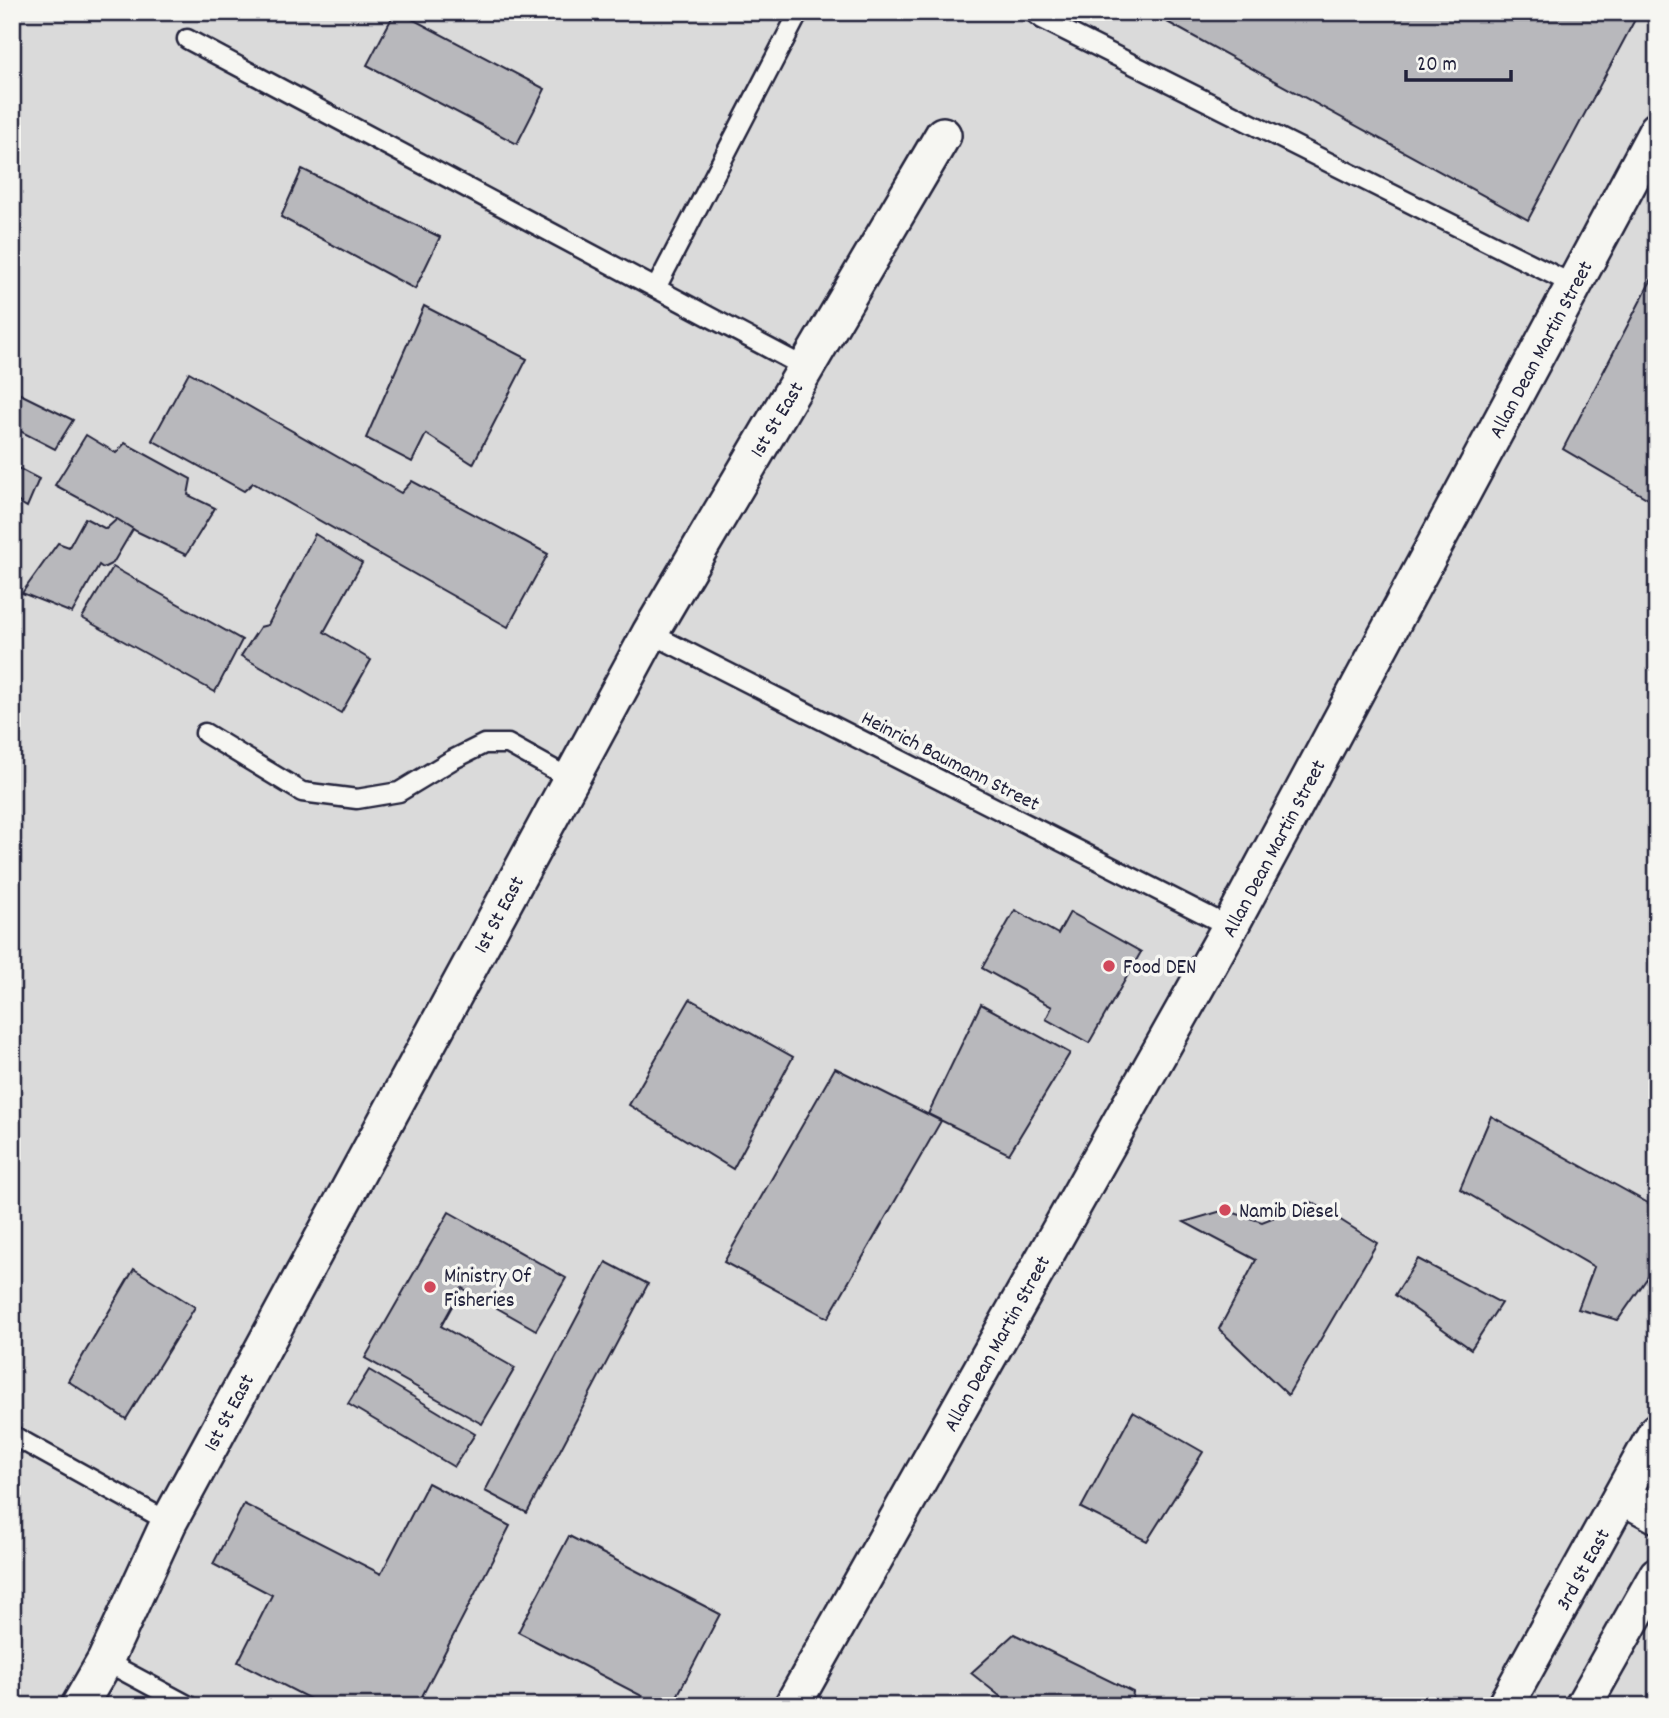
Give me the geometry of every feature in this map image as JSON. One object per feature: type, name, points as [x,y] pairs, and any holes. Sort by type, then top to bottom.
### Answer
[{"type":"street","name":"Allan Dean Martin Street","points":[[792,1706],[1230,927],[1657,130]]},
{"type":"street","name":"1st St East","points":[[79,1706],[106,1661],[169,1522],[650,633],[943,135]]},
{"type":"street","name":"3rd St East","points":[[1505,1706],[1657,1431]]},
{"type":"street","points":[[1622,1496],[1657,1515]]},
{"type":"street","points":[[1583,1706],[1657,1575]]},
{"type":"lane","points":[[656,288],[799,12]]},
{"type":"lane","points":[[1033,12],[1054,25],[1574,285]]},
{"type":"lane","points":[[187,39],[806,368]]},
{"type":"lane","name":"Heinrich Baumann Street","points":[[650,633],[1230,927]]},
{"type":"lane","points":[[205,733],[302,792],[357,799],[399,792],[484,744],[508,744],[571,779]]},
{"type":"lane","points":[[12,1435],[169,1522]]},
{"type":"lane","points":[[106,1661],[189,1706]]},
{"type":"shaded area","points":[[12,12],[1657,12],[1657,1706],[12,1706]]},
{"type":"building","points":[[395,12],[545,89],[517,144],[367,65]]},
{"type":"building","points":[[1149,12],[1639,12],[1528,220]]},
{"type":"building","points":[[302,169],[440,237],[415,289],[281,217]]},
{"type":"building","points":[[1657,269],[1657,504],[1563,449]]},
{"type":"building","points":[[424,306],[527,359],[473,464],[426,434],[412,462],[366,438]]},
{"type":"building","points":[[189,372],[401,493],[412,481],[548,554],[508,627],[253,483],[244,491],[152,440]]},
{"type":"building","points":[[12,390],[73,420],[55,449],[12,427]]},
{"type":"building","points":[[86,435],[116,453],[125,443],[191,479],[188,495],[215,508],[186,555],[138,532],[55,485]]},
{"type":"building","points":[[12,465],[39,479],[27,507],[12,498]]},
{"type":"building","points":[[85,518],[106,529],[117,519],[133,529],[113,563],[103,568],[99,565],[72,613],[22,593],[58,543],[69,547]]},
{"type":"building","points":[[315,534],[362,563],[324,632],[371,660],[341,713],[241,656],[260,627],[268,625]]},
{"type":"building","points":[[113,567],[242,640],[215,692],[82,618]]},
{"type":"building","points":[[1015,910],[1058,934],[1070,912],[1141,952],[1089,1043],[1046,1019],[1052,1007],[982,968]]},
{"type":"building","points":[[690,999],[793,1057],[733,1169],[629,1105]]},
{"type":"building","points":[[981,1004],[1070,1053],[1009,1154],[928,1114]]},
{"type":"building","points":[[835,1068],[941,1121],[828,1318],[724,1262]]},
{"type":"building","points":[[1491,1116],[1657,1208],[1657,1264],[1618,1320],[1578,1309],[1594,1267],[1460,1189]]},
{"type":"building","points":[[1312,1202],[1377,1243],[1288,1395],[1219,1329],[1256,1260],[1184,1222],[1225,1210],[1262,1222]]},
{"type":"building","points":[[449,1212],[566,1278],[536,1330],[462,1288],[441,1326],[515,1368],[482,1424],[365,1358]]},
{"type":"building","points":[[1418,1259],[1501,1303],[1471,1349],[1395,1295]]},
{"type":"building","points":[[606,1262],[648,1284],[527,1513],[485,1491]]},
{"type":"building","points":[[134,1269],[195,1307],[126,1419],[68,1381]]},
{"type":"building","points":[[369,1370],[475,1434],[454,1467],[348,1404]]},
{"type":"building","points":[[1133,1412],[1203,1452],[1147,1541],[1081,1508]]},
{"type":"building","points":[[428,1483],[510,1526],[417,1706],[324,1706],[238,1662],[272,1595],[213,1564],[244,1504],[381,1574]]},
{"type":"building","points":[[569,1536],[720,1614],[672,1706],[661,1706],[518,1632]]},
{"type":"building","points":[[1014,1634],[1133,1692],[1131,1706],[1010,1706],[971,1673]]},
{"type":"place","name":"Food DEN","points":[[1109,966]]},
{"type":"place","name":"Namib Diesel","points":[[1225,1210]]},
{"type":"place","name":"Ministry Of Fisheries","points":[[430,1287]]}]
